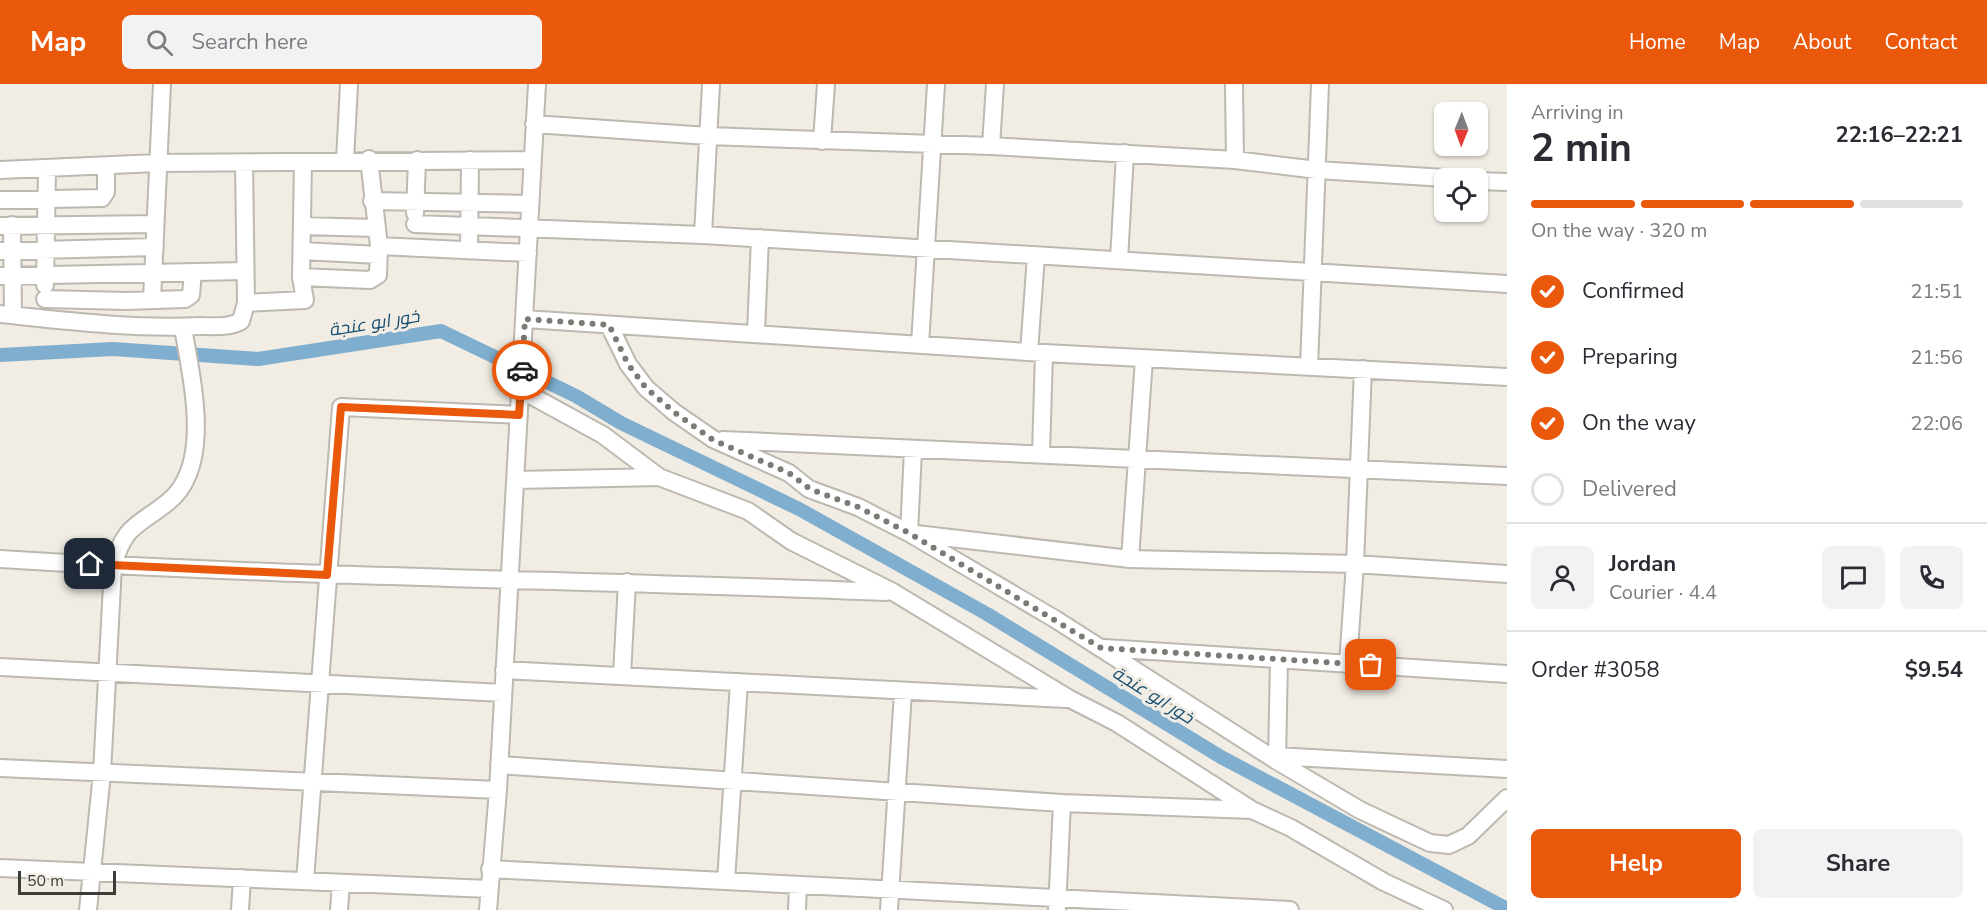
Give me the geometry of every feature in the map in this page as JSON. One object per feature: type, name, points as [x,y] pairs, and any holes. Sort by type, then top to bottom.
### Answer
[{"type":"street","points":[[152,300],[162,84]]},
{"type":"street","points":[[345,160],[349,84]]},
{"type":"street","points":[[488,910],[498,790],[537,84]]},
{"type":"street","points":[[703,235],[711,84]]},
{"type":"street","points":[[822,141],[826,84]]},
{"type":"street","points":[[920,345],[936,84]]},
{"type":"street","points":[[991,146],[995,84]]},
{"type":"street","points":[[1234,84],[1235,160]]},
{"type":"street","points":[[1309,368],[1320,84]]},
{"type":"street","points":[[534,124],[708,136],[1125,153],[1235,160],[1317,170],[1434,177]]},
{"type":"street","points":[[1119,260],[1125,153]]},
{"type":"street","points":[[302,277],[374,278],[379,272],[379,250],[369,159]]},
{"type":"street","points":[[0,170],[157,163],[369,159],[532,160]]},
{"type":"street","points":[[413,247],[417,160]]},
{"type":"street","points":[[469,249],[470,160]]},
{"type":"street","points":[[246,303],[305,300],[302,277],[303,162]]},
{"type":"street","points":[[154,224],[67,223],[6,226],[7,315],[115,325],[183,327],[236,324],[241,321],[246,303],[244,163]]},
{"type":"street","points":[[0,200],[105,196],[106,166]]},
{"type":"street","points":[[46,319],[47,168]]},
{"type":"street","points":[[1488,181],[1507,182]]},
{"type":"street","points":[[90,198],[100,248],[99,299]]},
{"type":"street","points":[[67,199],[67,249]]},
{"type":"street","points":[[372,201],[530,204]]},
{"type":"street","points":[[415,224],[529,226],[760,238],[1507,284]]},
{"type":"street","points":[[302,226],[376,228]]},
{"type":"street","points":[[341,279],[343,227]]},
{"type":"street","points":[[756,333],[760,238]]},
{"type":"street","points":[[6,250],[154,247]]},
{"type":"street","points":[[302,251],[342,253],[413,247],[528,253]]},
{"type":"street","points":[[1036,256],[1036,353],[1041,454]]},
{"type":"street","points":[[6,276],[100,276],[245,271]]},
{"type":"street","points":[[45,299],[117,301],[189,298],[193,272]]},
{"type":"street","points":[[115,325],[117,301]]},
{"type":"street","points":[[525,319],[1036,353],[1507,377]]},
{"type":"street","points":[[609,325],[628,364],[646,388],[713,440],[789,473],[810,489],[858,507],[909,533],[1101,648],[1360,810],[1430,843],[1449,845],[1468,836],[1507,798]]},
{"type":"street","points":[[88,910],[102,773],[113,566],[124,535],[169,501],[183,487],[190,472],[195,428],[183,327]]},
{"type":"street","points":[[1130,559],[1144,358]]},
{"type":"street","points":[[1348,663],[1360,467],[1363,369]]},
{"type":"street","points":[[521,382],[603,435],[658,477],[748,511],[791,541],[892,592],[1070,699],[1117,723],[1252,810],[1291,828],[1384,882],[1444,910]]},
{"type":"street","points":[[305,881],[318,685],[341,407],[519,415]]},
{"type":"street","points":[[713,440],[1360,467],[1507,476]]},
{"type":"street","points":[[909,533],[913,450]]},
{"type":"street","points":[[516,480],[658,477]]},
{"type":"street","points":[[909,533],[1130,559],[1355,564],[1507,574]]},
{"type":"street","points":[[0,559],[327,575],[627,582],[892,592]]},
{"type":"street","points":[[622,675],[627,582]]},
{"type":"street","points":[[1101,648],[1507,674]]},
{"type":"street","points":[[1276,758],[1279,659]]},
{"type":"street","points":[[0,667],[503,693]]},
{"type":"street","points":[[504,670],[1070,699]]},
{"type":"street","points":[[726,881],[739,682]]},
{"type":"street","points":[[889,910],[903,692]]},
{"type":"street","points":[[1276,758],[1507,769]]},
{"type":"street","points":[[499,765],[1062,803],[1252,810]]},
{"type":"street","points":[[0,768],[498,790]]},
{"type":"street","points":[[1058,904],[1062,803]]},
{"type":"street","points":[[0,868],[489,889]]},
{"type":"street","points":[[490,869],[890,889],[1058,904],[1290,910]]},
{"type":"street","points":[[240,910],[242,879]]},
{"type":"street","points":[[339,910],[341,883]]},
{"type":"street","points":[[797,910],[798,885]]},
{"type":"waterway","name":"خور ابو عنجة","points":[[0,355],[113,349],[258,359],[441,331],[576,396],[621,423],[799,509],[987,614],[1221,757],[1507,909]]},
{"type":"way so far","points":[[522,370],[525,319],[609,325],[628,364],[646,388],[713,440],[789,473],[810,489],[858,507],[909,533],[1101,648],[1371,665]]},
{"type":"route","points":[[90,564],[327,575],[341,407],[519,415],[522,370]]}]
